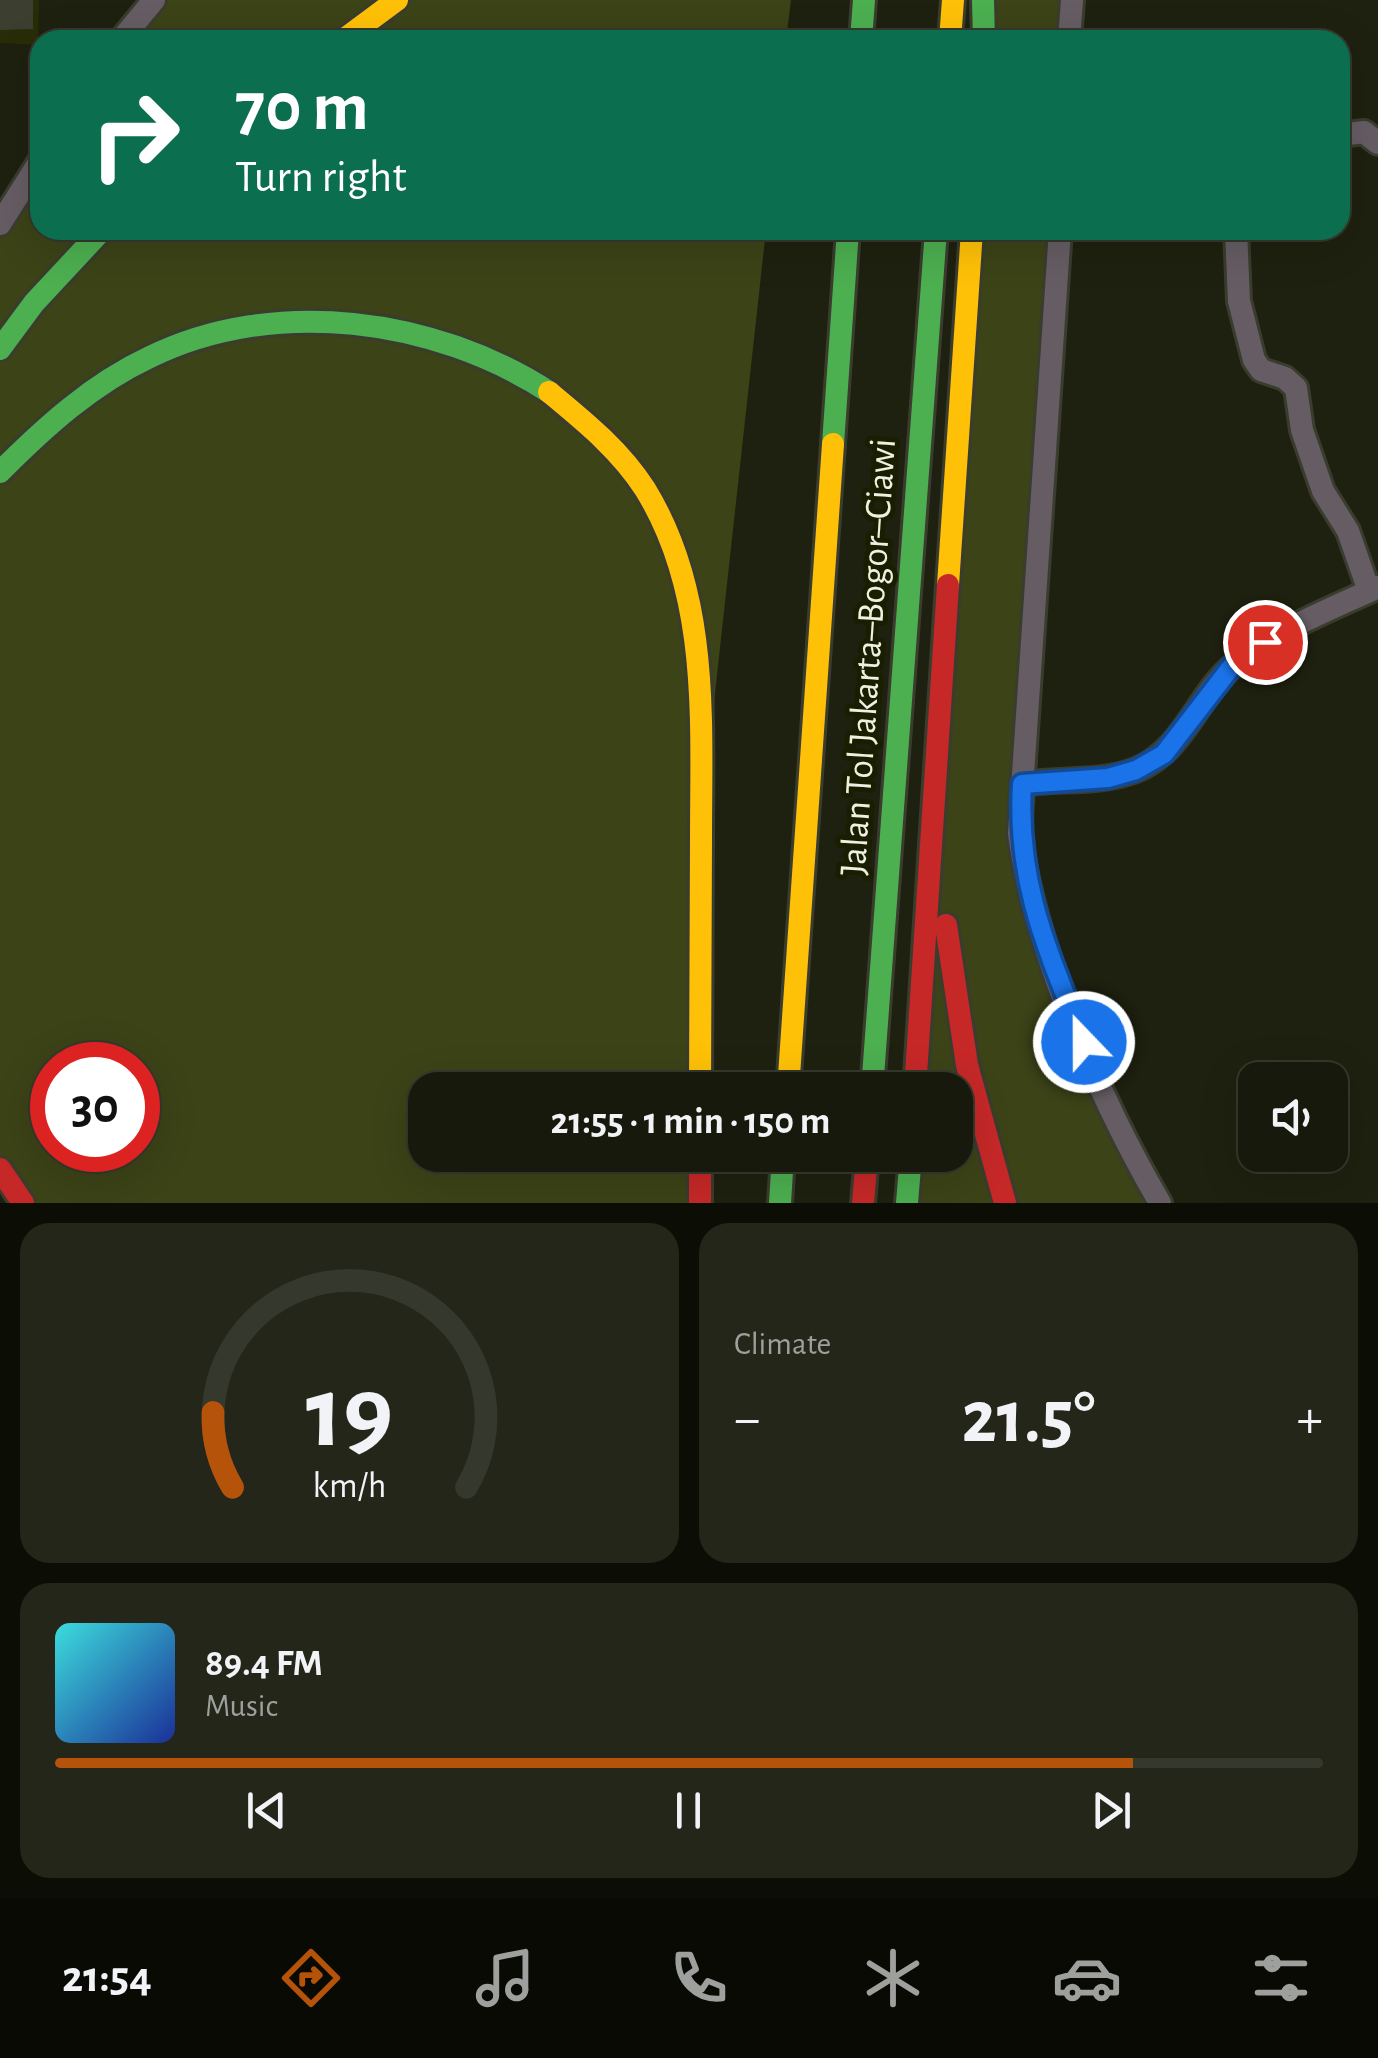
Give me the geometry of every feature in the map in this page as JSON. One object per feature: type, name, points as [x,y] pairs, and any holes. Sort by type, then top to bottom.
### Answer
[{"type":"highway","points":[[356,30],[397,0]]},
{"type":"highway","points":[[862,30],[864,0]]},
{"type":"highway","points":[[951,30],[953,0]]},
{"type":"highway","points":[[983,0],[984,30]]},
{"type":"highway","points":[[0,350],[34,304],[93,240]]},
{"type":"highway","name":"Jalan Tol Jakarta–Bogor–Ciawi","points":[[789,1072],[847,240]]},
{"type":"highway","name":"Jalan Tol Jakarta–Bogor–Ciawi","points":[[873,1072],[935,240]]},
{"type":"highway","points":[[916,1072],[971,240]]},
{"type":"highway","points":[[0,472],[44,427],[134,365],[204,336],[288,321],[370,322],[440,337],[510,366],[610,444],[658,517],[676,553],[696,626],[701,703],[700,1072]]},
{"type":"highway","points":[[936,786],[958,1026],[973,1098],[1005,1203]]},
{"type":"highway","points":[[0,1169],[23,1203]]},
{"type":"highway","points":[[700,1172],[700,1203]]},
{"type":"highway","points":[[780,1203],[783,1172]]},
{"type":"highway","points":[[863,1203],[866,1172]]},
{"type":"highway","points":[[908,1203],[910,1172]]},
{"type":"street","points":[[128,30],[154,0]]},
{"type":"street","points":[[1070,30],[1072,0]]},
{"type":"street","points":[[1350,134],[1364,132],[1378,142]]},
{"type":"street","points":[[0,224],[30,177]]},
{"type":"street","points":[[1059,240],[1019,833],[1026,886],[1098,1075],[1160,1203]]},
{"type":"street","points":[[1022,784],[1108,778],[1136,770],[1164,754],[1232,666],[1295,624],[1373,589],[1348,531],[1324,491],[1302,430],[1296,388],[1286,378],[1262,370],[1254,360],[1239,301],[1236,240]]},
{"type":"shaded area","points":[[0,0],[39,0],[38,30],[30,30],[30,45],[0,43]]},
{"type":"shaded area","points":[[154,0],[791,0],[787,30],[129,30]]},
{"type":"shaded area","points":[[983,0],[1072,0],[1070,30],[984,30]]},
{"type":"shaded area","points":[[30,176],[30,240],[765,240],[715,693],[701,1072],[408,1072],[408,1172],[700,1172],[700,1203],[23,1203],[0,1169],[0,223]]},
{"type":"shaded area","points":[[971,240],[1059,240],[1026,886],[1160,1203],[907,1203],[910,1172],[973,1172],[973,1072],[916,1072]]},
{"type":"building","points":[[0,0],[33,0],[33,29],[0,30]]},
{"type":"traffic: fast","points":[[862,30],[864,0]]},
{"type":"traffic: fast","points":[[983,0],[984,30]]},
{"type":"traffic: fast","points":[[0,349],[34,303],[93,240]]},
{"type":"traffic: fast","points":[[833,444],[847,240]]},
{"type":"traffic: fast","points":[[873,1072],[935,240]]},
{"type":"traffic: fast","points":[[0,472],[70,408],[108,380],[150,357],[198,338],[249,326],[301,322],[405,332],[456,347],[549,392]]},
{"type":"traffic: fast","points":[[780,1203],[782,1172]]},
{"type":"traffic: fast","points":[[907,1203],[910,1172]]},
{"type":"traffic: slow","points":[[356,30],[397,0]]},
{"type":"traffic: slow","points":[[951,30],[953,0]]},
{"type":"traffic: slow","points":[[948,585],[971,240]]},
{"type":"traffic: slow","points":[[549,392],[613,449],[645,489],[666,529],[691,615],[701,749],[700,1072]]},
{"type":"traffic: slow","points":[[789,1072],[833,444]]},
{"type":"traffic: jam","points":[[916,1072],[948,585]]},
{"type":"traffic: jam","points":[[946,925],[967,1065],[1005,1203]]},
{"type":"traffic: jam","points":[[0,1169],[23,1203]]},
{"type":"traffic: jam","points":[[700,1172],[700,1203]]},
{"type":"traffic: jam","points":[[863,1203],[866,1172]]},
{"type":"route","points":[[1084,1042],[1026,886],[1019,833],[1022,784],[1108,778],[1136,770],[1164,754],[1232,666],[1265,642]]}]
